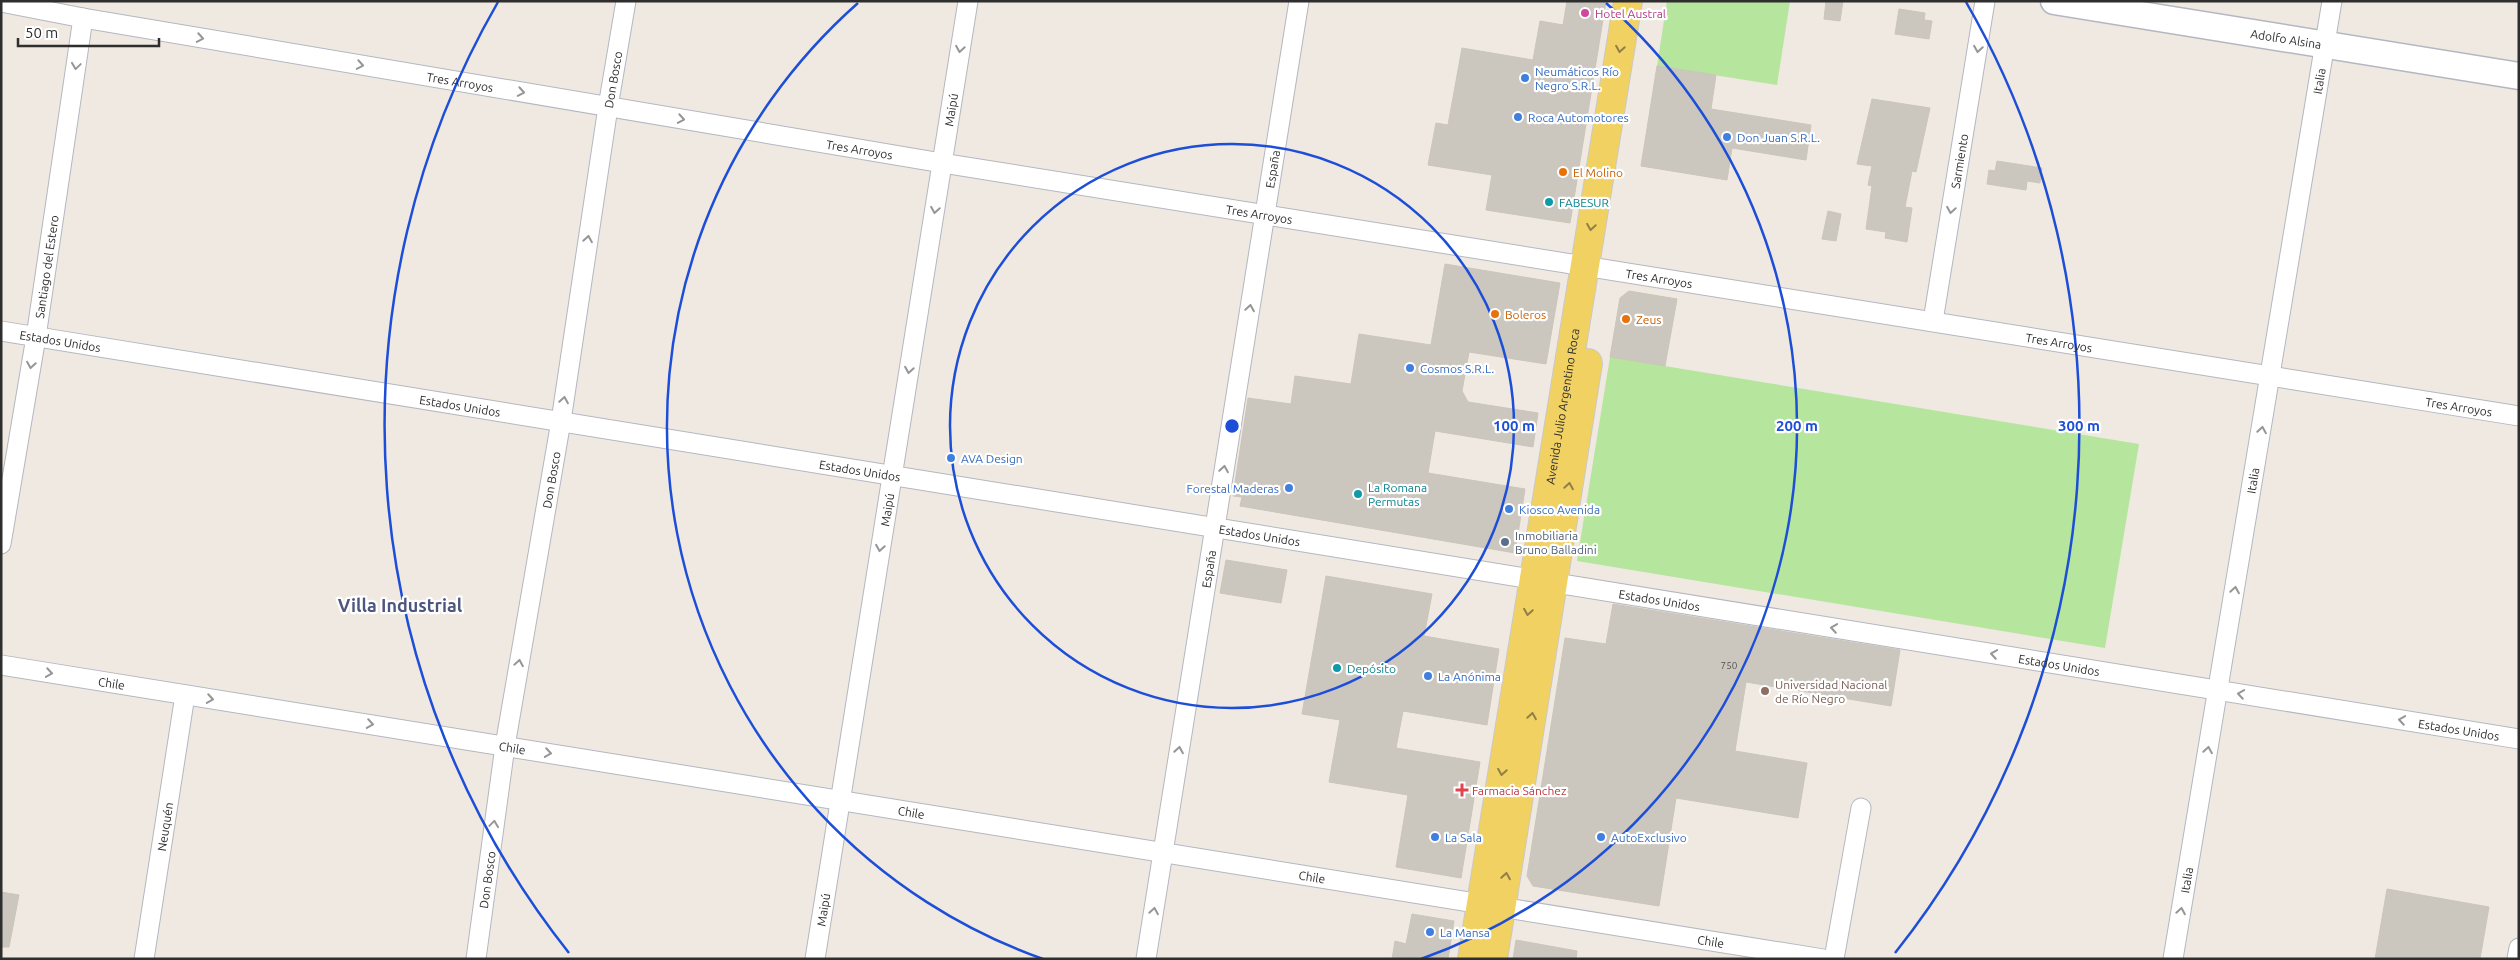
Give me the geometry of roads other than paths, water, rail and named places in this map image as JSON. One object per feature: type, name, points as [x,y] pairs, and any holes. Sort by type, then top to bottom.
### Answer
[{"type":"main road","name":"Avenida Julio Argentino Roca","points":[[1594,267],[1628,1]]},
{"type":"main road","name":"Avenida Julio Argentino Roca","points":[[1472,959],[1491,905],[1594,267],[1646,1]]},
{"type":"main road","name":"Adolfo Alsina","points":[[2054,1],[2519,76]]},
{"type":"main road","name":"Avenida Julio Argentino Roca","points":[[1491,905],[1493,959]]},
{"type":"street","name":"Don Bosco","points":[[476,959],[505,746],[561,422],[608,107],[626,1]]},
{"type":"street","name":"Maipú","points":[[815,959],[968,1]]},
{"type":"street","name":"España","points":[[1146,959],[1299,1]]},
{"type":"street","name":"Sarmiento","points":[[1933,321],[1986,1]]},
{"type":"street","name":"Italia","points":[[2173,959],[2332,1]]},
{"type":"street","name":"Tres Arroyos","points":[[1,2],[83,18],[942,163],[2519,416]]},
{"type":"street","name":"Santiago del Estero","points":[[1,544],[36,336],[83,18]]},
{"type":"street","name":"Estados Unidos","points":[[1,331],[2519,739]]},
{"type":"street","name":"Chile","points":[[1,665],[1822,959]]},
{"type":"street","name":"Neuquén","points":[[144,959],[185,695]]},
{"type":"street","points":[[1834,959],[1860,808]]},
{"type":"street","points":[[2517,959],[2519,948]]},
{"type":"place","name":"Hotel Austral","points":[[1585,13]]},
{"type":"place","name":"Neumáticos Río Negro S.R.L.","points":[[1525,78]]},
{"type":"place","name":"Roca Automotores","points":[[1518,117]]},
{"type":"place","name":"Don Juan S.R.L.","points":[[1727,137]]},
{"type":"place","name":"El Molino","points":[[1563,172]]},
{"type":"place","name":"FABESUR","points":[[1549,202]]},
{"type":"place","name":"Boleros","points":[[1495,314]]},
{"type":"place","name":"Zeus","points":[[1626,319]]},
{"type":"place","name":"Cosmos S.R.L.","points":[[1410,368]]},
{"type":"place","name":"AVA Design","points":[[951,458]]},
{"type":"place","name":"Forestal Maderas","points":[[1289,488]]},
{"type":"place","name":"La Romana Permutas","points":[[1358,494]]},
{"type":"place","name":"Kiosco Avenida","points":[[1509,509]]},
{"type":"place","name":"Inmobiliaria Bruno Balladini","points":[[1505,542]]},
{"type":"place","name":"Depósito","points":[[1337,668]]},
{"type":"place","name":"La Anónima","points":[[1428,676]]},
{"type":"place","name":"Universidad Nacional de Río Negro","points":[[1765,691]]},
{"type":"place","name":"Farmacia Sánchez","points":[[1462,790]]},
{"type":"place","name":"La Sala","points":[[1435,837]]},
{"type":"place","name":"AutoExclusivo","points":[[1601,837]]},
{"type":"place","name":"La Mansa","points":[[1430,932]]},
{"type":"district","name":"Villa Industrial","points":[[400,605]]}]
